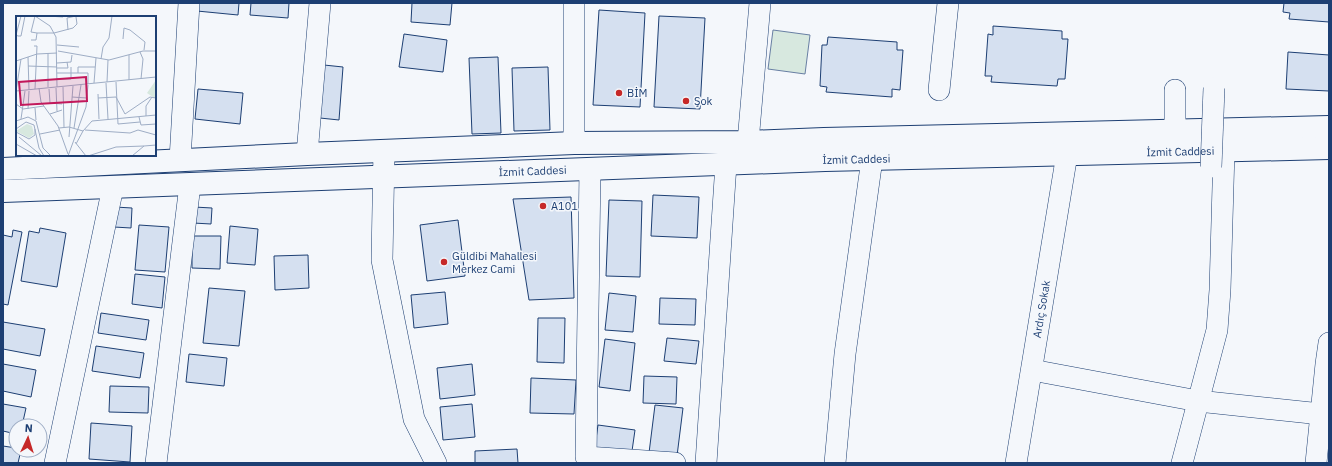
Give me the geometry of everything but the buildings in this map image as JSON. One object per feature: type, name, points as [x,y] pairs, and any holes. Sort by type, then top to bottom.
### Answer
[{"type":"main road","name":"İzmit Caddesi","points":[[3,169],[574,143],[748,142],[1329,127]]},
{"type":"main road","name":"İzmit Caddesi","points":[[3,191],[872,159],[1329,148]]},
{"type":"street","points":[[180,160],[189,3]]},
{"type":"street","points":[[307,154],[320,3]]},
{"type":"street","points":[[574,3],[574,143]]},
{"type":"street","points":[[748,142],[760,3]]},
{"type":"street","points":[[939,90],[948,3]]},
{"type":"street","points":[[1211,168],[1214,88]]},
{"type":"street","points":[[1174,131],[1175,90]]},
{"type":"street","points":[[384,151],[382,260],[414,419],[436,463]]},
{"type":"street","points":[[1182,463],[1217,330],[1220,290],[1213,227],[1224,151]]},
{"type":"street","name":"Ardıç Sokak","points":[[1016,463],[1067,154]]},
{"type":"street","points":[[835,463],[846,354],[872,159]]},
{"type":"street","points":[[706,463],[726,164]]},
{"type":"street","points":[[590,169],[586,457],[675,463]]},
{"type":"street","points":[[156,463],[190,185]]},
{"type":"street","points":[[55,463],[113,187]]},
{"type":"street","points":[[1316,463],[1329,343]]},
{"type":"street","points":[[1032,370],[1198,401],[1321,414]]},
{"type":"shaded area","points":[[773,30],[810,35],[805,74],[768,69]]},
{"type":"place","name":"BİM","points":[[619,93]]},
{"type":"place","name":"Şok","points":[[686,101]]},
{"type":"place","name":"A101","points":[[543,206]]},
{"type":"place","name":"Güldibi Mahallesi Merkez Cami","points":[[444,262]]}]
